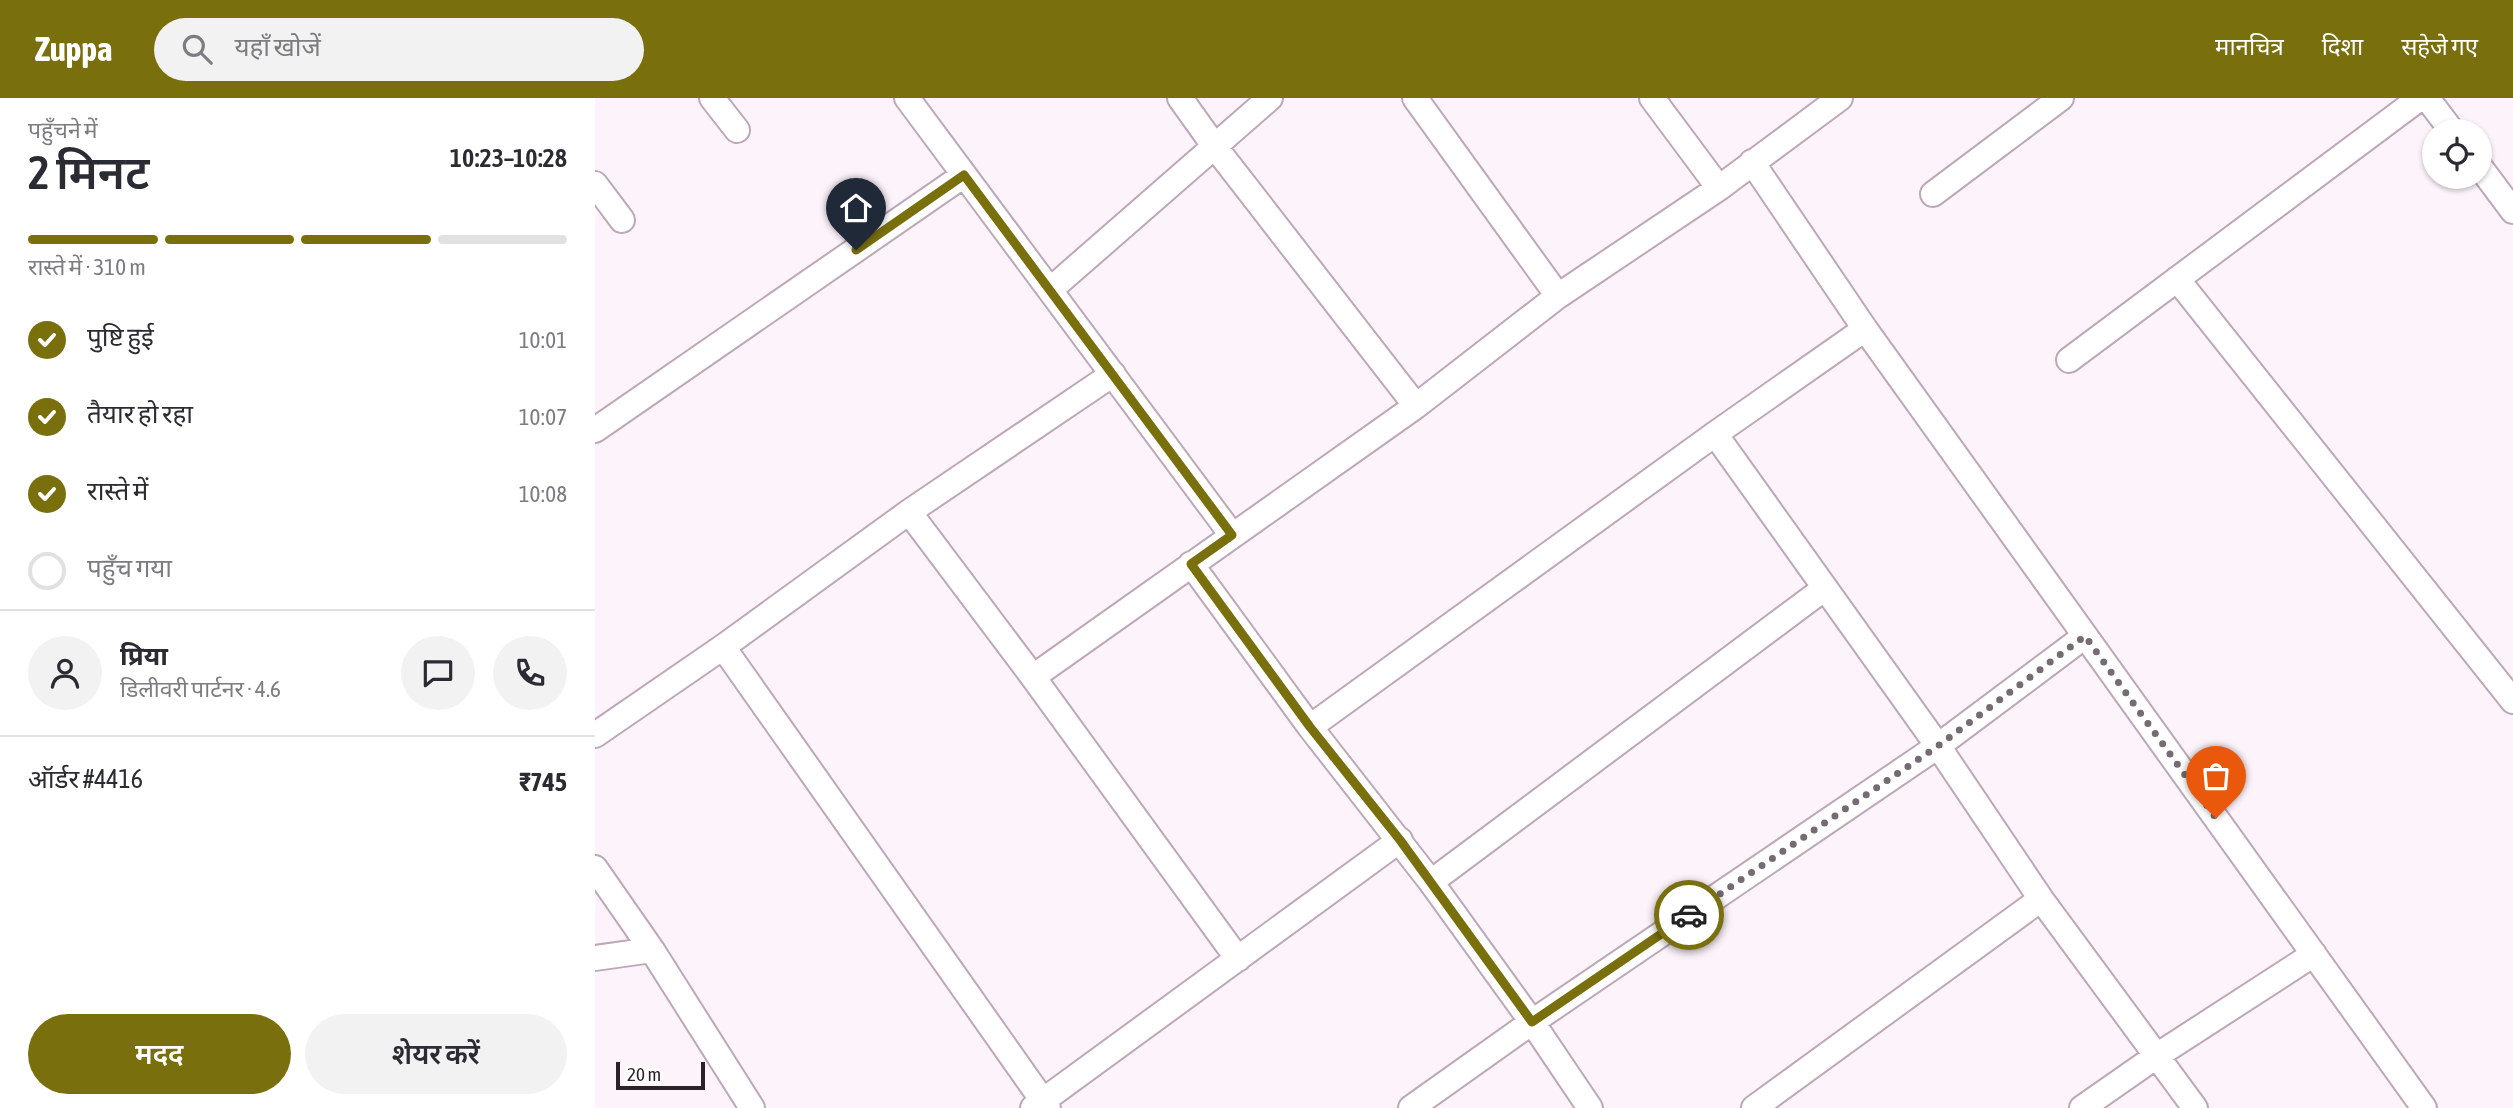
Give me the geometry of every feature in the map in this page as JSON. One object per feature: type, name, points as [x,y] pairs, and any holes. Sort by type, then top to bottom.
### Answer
[{"type":"street","points":[[712,98],[737,130]]},
{"type":"street","points":[[907,98],[1232,535]]},
{"type":"street","points":[[1180,98],[1416,406]]},
{"type":"street","points":[[1050,290],[1270,98]]},
{"type":"street","points":[[1415,98],[1558,296]]},
{"type":"street","points":[[1652,98],[1719,188]]},
{"type":"street","points":[[1034,677],[1416,406],[1558,296],[1719,188],[1840,98]]},
{"type":"street","points":[[1933,194],[2060,98]]},
{"type":"street","points":[[2069,360],[2420,98]]},
{"type":"street","points":[[2427,98],[2443,119]]},
{"type":"street","points":[[1752,162],[1865,329],[2424,1108]]},
{"type":"street","points":[[595,430],[964,175]]},
{"type":"street","points":[[2492,183],[2513,211]]},
{"type":"street","points":[[595,184],[622,220]]},
{"type":"street","points":[[2177,279],[2513,701]]},
{"type":"street","points":[[1310,727],[1865,329]]},
{"type":"street","points":[[595,735],[723,647],[909,512],[1113,374]]},
{"type":"street","points":[[1715,434],[1938,746],[2041,899],[2195,1108]]},
{"type":"street","points":[[909,512],[1034,677],[1238,959]]},
{"type":"street","points":[[1191,564],[1310,727],[1431,882],[1590,1108]]},
{"type":"street","points":[[1431,882],[1825,588]]},
{"type":"street","points":[[1411,1108],[1532,1022],[1938,746],[2085,636]]},
{"type":"street","points":[[723,647],[1041,1106],[1400,840]]},
{"type":"street","points":[[595,868],[652,950],[752,1108]]},
{"type":"street","points":[[1754,1108],[2041,899]]},
{"type":"street","points":[[595,958],[652,950]]},
{"type":"street","points":[[2082,1108],[2158,1055],[2314,954]]},
{"type":"way so far","points":[[1689,915],[1938,746],[2085,636],[2216,818]]},
{"type":"route","points":[[856,250],[964,175],[1232,535],[1191,564],[1310,727],[1400,840],[1532,1022],[1689,915]]}]
